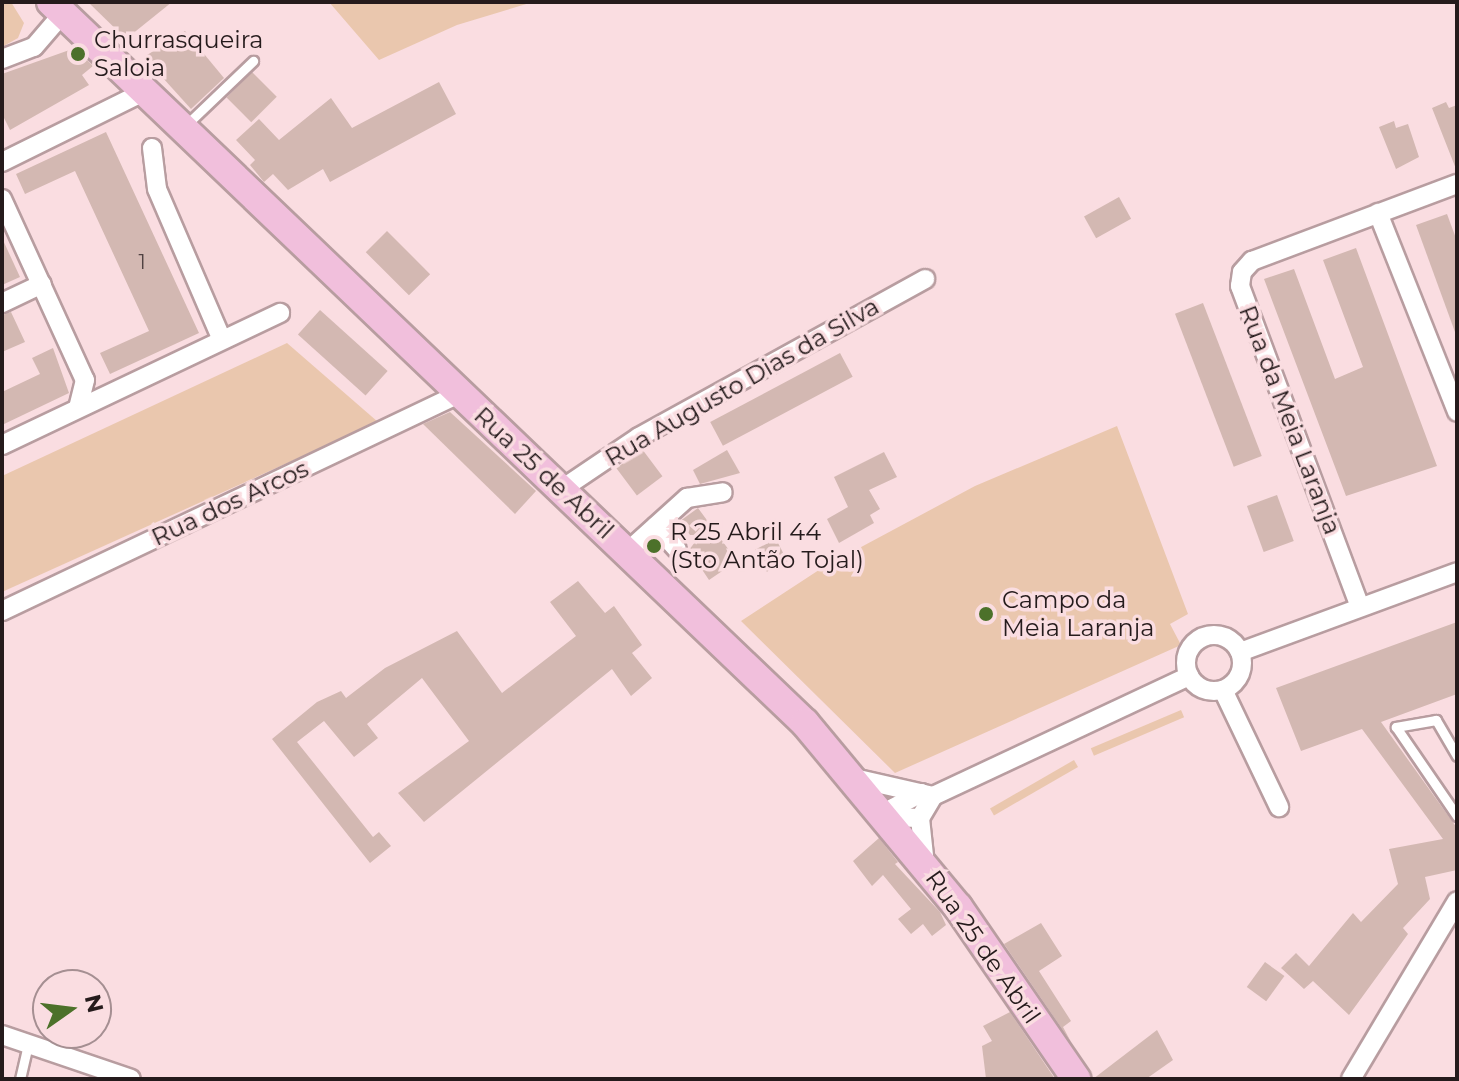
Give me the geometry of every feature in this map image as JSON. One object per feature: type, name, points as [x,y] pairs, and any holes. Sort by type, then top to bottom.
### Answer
[{"type":"main road","name":"Rua 25 de Abril","points":[[57,7],[148,90],[459,394],[805,723],[888,817],[925,865],[1076,1079]]},
{"type":"street","points":[[2,59],[34,47],[57,7]]},
{"type":"street","points":[[2,162],[148,90]]},
{"type":"street","points":[[152,148],[157,189],[222,340]]},
{"type":"street","name":"Rua da Meia Laranja","points":[[1360,607],[1240,286],[1252,261],[1457,184]]},
{"type":"street","points":[[2,199],[85,380],[78,408]]},
{"type":"street","points":[[1378,213],[1457,412]]},
{"type":"street","name":"Rua Augusto Dias da Silva","points":[[562,489],[639,437],[925,279]]},
{"type":"street","points":[[2,303],[42,284]]},
{"type":"street","points":[[2,445],[280,313]]},
{"type":"street","name":"Rua dos Arcos","points":[[2,611],[459,394]]},
{"type":"street","points":[[627,552],[687,498],[723,492]]},
{"type":"street","points":[[656,526],[677,549]]},
{"type":"street","points":[[1240,652],[1457,572]]},
{"type":"street","points":[[1220,635],[1240,652],[1240,675],[1223,690],[1203,689],[1189,676],[1187,653],[1199,638],[1220,635]]},
{"type":"street","points":[[920,818],[888,817],[893,808],[1189,676]]},
{"type":"street","points":[[1223,690],[1279,807]]},
{"type":"street","points":[[854,778],[927,795]]},
{"type":"street","points":[[925,865],[920,818],[927,795]]},
{"type":"street","points":[[1351,1079],[1457,901]]},
{"type":"street","points":[[2,1035],[131,1079]]},
{"type":"lane","points":[[185,126],[253,61]]},
{"type":"lane","points":[[1456,809],[1396,727],[1436,720],[1457,756]]},
{"type":"lane","points":[[20,1079],[28,1043]]},
{"type":"shaded area","points":[[2,2],[11,2],[24,23],[18,38],[2,47]]},
{"type":"shaded area","points":[[329,2],[533,2],[457,25],[379,60]]},
{"type":"shaded area","points":[[287,343],[378,422],[2,592],[2,476]]},
{"type":"shaded area","points":[[1117,426],[1188,614],[1170,624],[1181,645],[895,773],[741,621],[822,568],[975,486]]},
{"type":"shaded area","points":[[1181,710],[1184,717],[1094,756],[1091,748]]},
{"type":"shaded area","points":[[1074,760],[1078,767],[994,815],[990,808]]},
{"type":"building","points":[[88,2],[172,2],[126,39]]},
{"type":"building","points":[[185,31],[224,78],[191,109],[144,57]]},
{"type":"building","points":[[75,48],[93,66],[82,75],[89,85],[10,130],[2,114],[2,74]]},
{"type":"building","points":[[252,72],[277,97],[251,122],[227,97]]},
{"type":"building","points":[[439,82],[456,114],[330,182],[323,169],[288,190],[273,174],[264,182],[250,165],[255,160],[236,140],[259,119],[279,140],[331,98],[352,128]]},
{"type":"building","points":[[1446,102],[1449,108],[1457,105],[1456,169],[1432,108]]},
{"type":"building","points":[[1394,121],[1396,128],[1408,124],[1419,157],[1396,169],[1379,127]]},
{"type":"building","points":[[106,132],[199,333],[110,374],[100,353],[149,331],[75,171],[25,194],[16,174]]},
{"type":"building","points":[[1119,197],[1131,219],[1096,238],[1084,216]]},
{"type":"building","points":[[1447,214],[1457,241],[1455,332],[1416,225]]},
{"type":"building","points":[[387,231],[430,274],[409,295],[366,252]]},
{"type":"building","points":[[2,238],[20,277],[2,285]]},
{"type":"building","points":[[1356,248],[1437,466],[1346,496],[1264,279],[1294,269],[1335,379],[1363,367],[1323,260]]},
{"type":"building","points":[[1203,303],[1262,456],[1234,467],[1175,314]]},
{"type":"building","points":[[320,310],[388,371],[366,395],[298,335]]},
{"type":"building","points":[[11,312],[25,342],[2,352],[2,315]]},
{"type":"building","points":[[53,348],[69,393],[2,425],[2,392],[40,374],[32,358]]},
{"type":"building","points":[[840,353],[853,377],[723,446],[710,422]]},
{"type":"building","points":[[450,412],[536,491],[515,514],[423,424]]},
{"type":"building","points":[[642,449],[662,476],[637,495],[616,468]]},
{"type":"building","points":[[727,450],[740,473],[700,484],[693,470]]},
{"type":"building","points":[[884,452],[897,477],[869,490],[880,509],[870,515],[874,523],[839,543],[827,519],[848,507],[834,477]]},
{"type":"building","points":[[1277,495],[1294,541],[1264,552],[1247,506]]},
{"type":"building","points":[[698,508],[737,561],[709,580],[689,550],[695,542],[680,521]]},
{"type":"building","points":[[776,539],[787,561],[767,572],[756,549]]},
{"type":"building","points":[[578,581],[605,613],[614,606],[642,645],[632,653],[652,678],[631,696],[612,669],[424,822],[398,793],[469,741],[422,678],[367,724],[378,738],[354,757],[324,721],[297,742],[373,837],[379,832],[391,846],[370,863],[272,739],[317,702],[341,691],[346,698],[385,668],[457,631],[502,693],[576,636],[550,602]]},
{"type":"building","points":[[1457,622],[1457,694],[1381,722],[1457,828],[1457,870],[1425,877],[1430,899],[1403,928],[1408,934],[1349,1015],[1313,981],[1304,989],[1281,968],[1296,953],[1309,966],[1353,913],[1361,922],[1398,884],[1389,849],[1443,839],[1362,729],[1301,751],[1276,688]]},
{"type":"building","points":[[879,838],[898,862],[895,864],[940,912],[946,925],[932,936],[923,924],[911,934],[898,919],[911,909],[883,875],[872,886],[853,861]]},
{"type":"building","points":[[1041,923],[1062,956],[1039,971],[1071,1021],[1063,1027],[1071,1042],[1004,944]]},
{"type":"building","points":[[1265,962],[1284,976],[1266,1001],[1247,987]]},
{"type":"building","points":[[1010,1012],[1055,1079],[986,1079],[982,1046],[992,1041],[983,1026]]},
{"type":"building","points":[[1157,1030],[1173,1060],[1146,1079],[1093,1079]]},
{"type":"place","name":"Churrasqueira Saloia","points":[[78,54]]},
{"type":"place","name":"R 25 Abril 44 (Sto Antão Tojal)","points":[[654,546]]},
{"type":"place","name":"Campo da Meia Laranja","points":[[986,614]]}]
